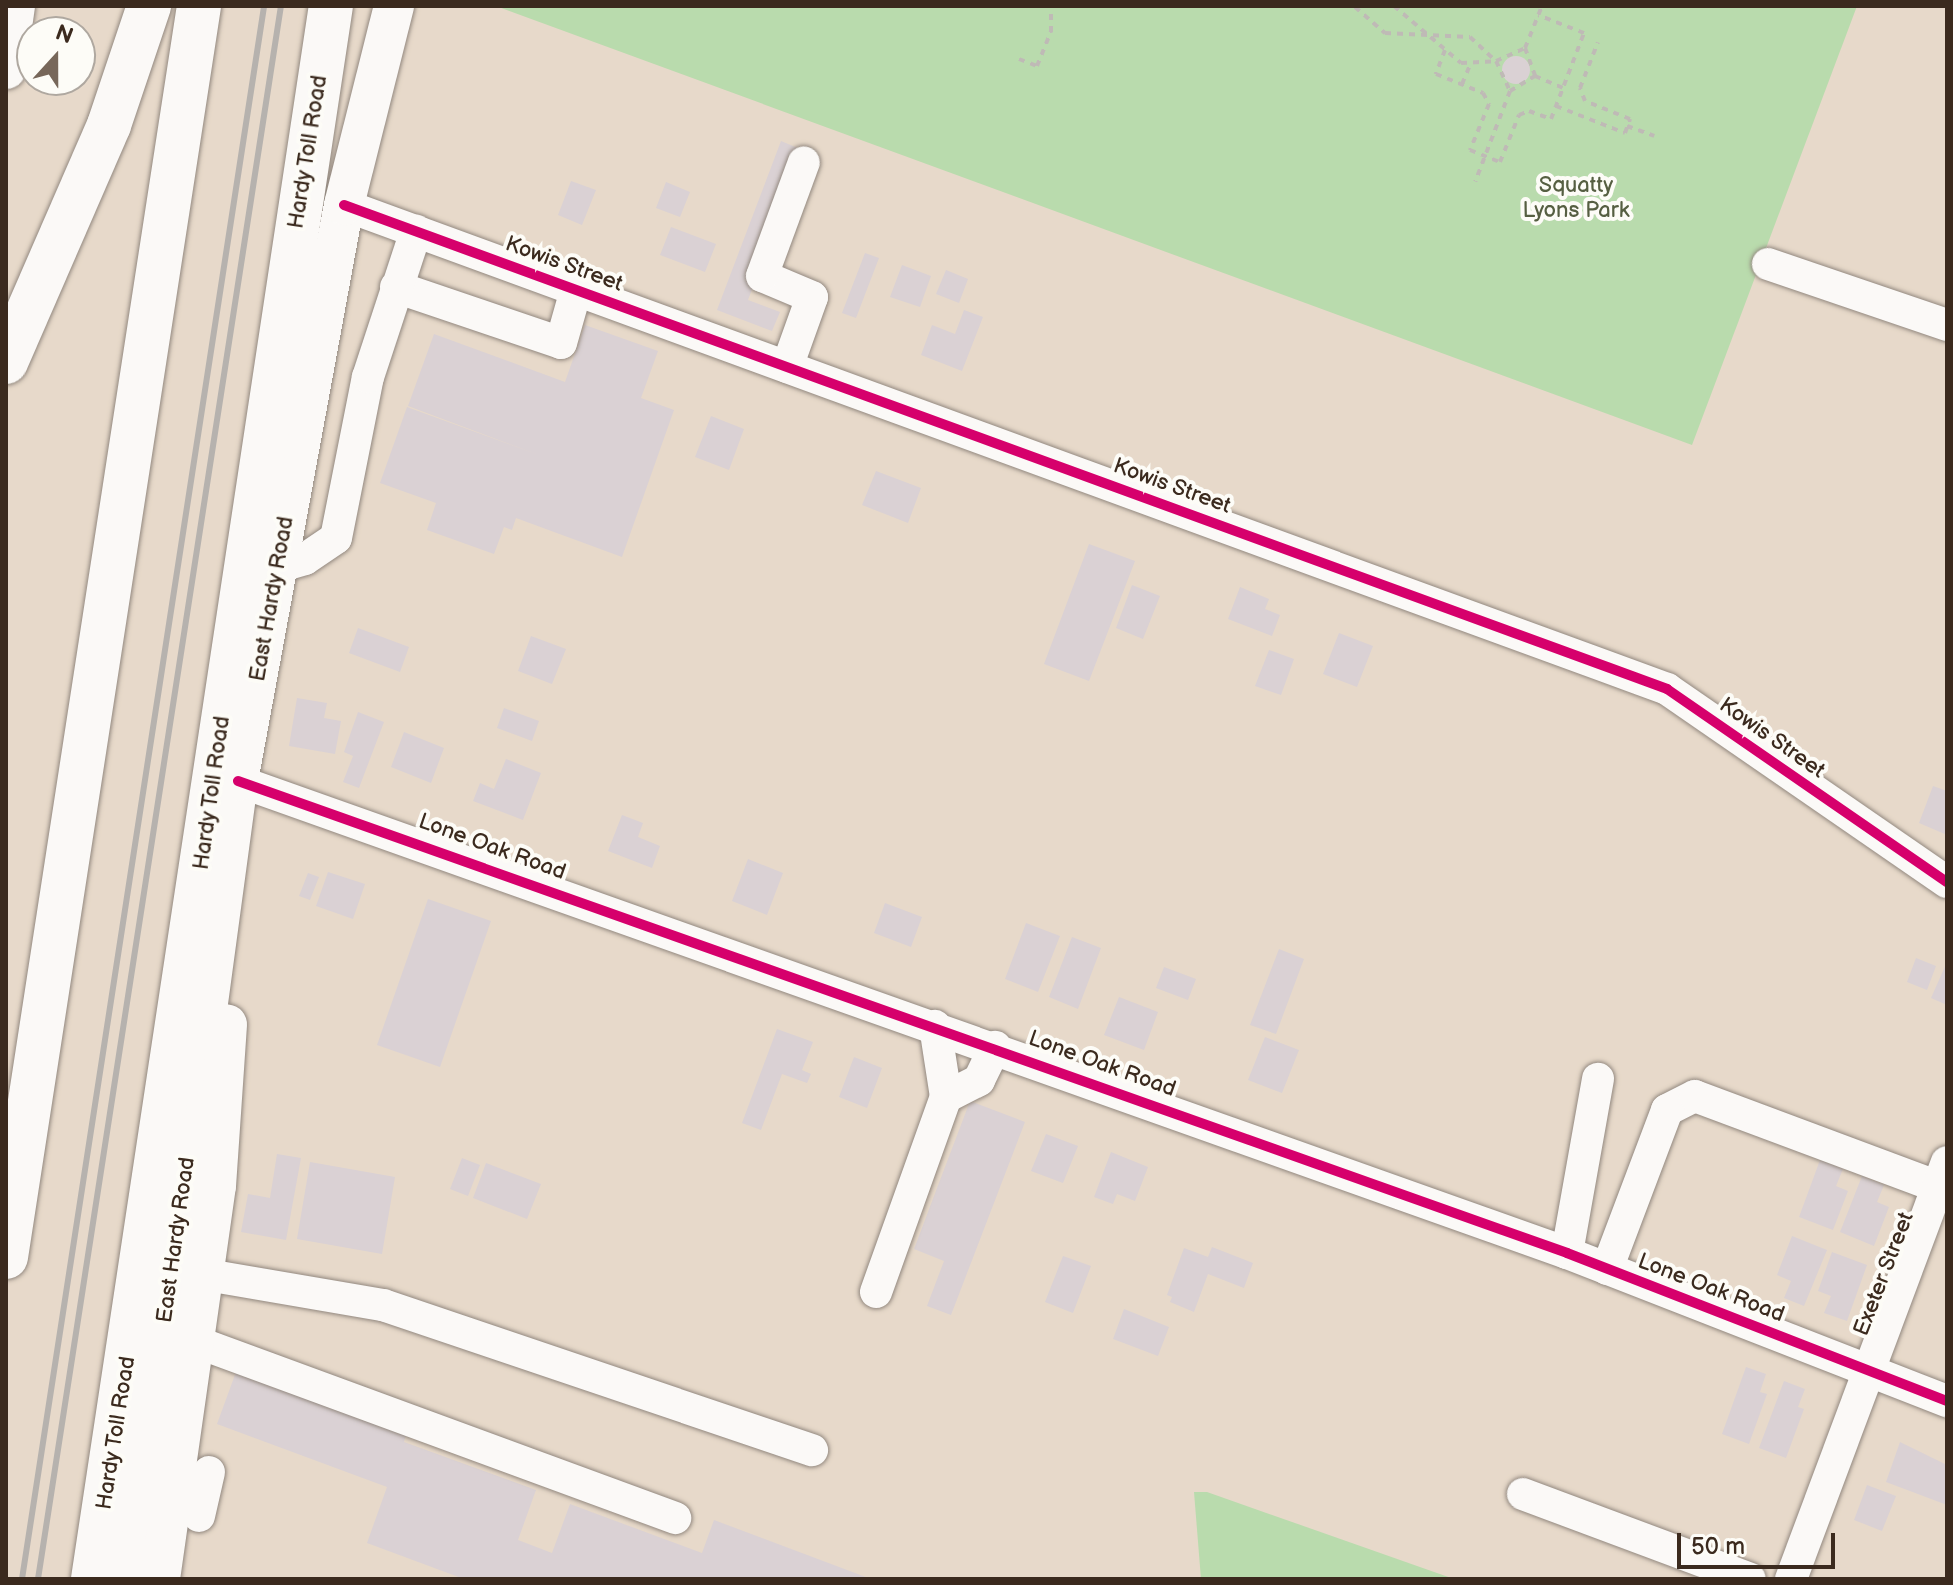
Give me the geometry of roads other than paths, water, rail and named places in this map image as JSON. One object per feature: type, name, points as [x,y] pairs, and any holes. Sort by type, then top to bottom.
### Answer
[{"type":"highway","points":[[6,362],[109,125],[149,6]]},
{"type":"highway","points":[[6,1257],[199,6]]},
{"type":"highway","name":"Hardy Toll Road","points":[[93,1579],[331,6]]},
{"type":"main road","points":[[6,69],[15,6]]},
{"type":"main road","name":"East Hardy Road","points":[[130,1579],[238,781],[344,205],[394,6]]},
{"type":"main road","points":[[160,1579],[226,1090],[238,781]]},
{"type":"street","points":[[787,367],[812,297],[762,276],[804,162]]},
{"type":"street","name":"Kowis Street","points":[[344,205],[1667,689],[1947,882]]},
{"type":"street","points":[[277,567],[305,559],[336,538],[368,377],[416,231]]},
{"type":"street","points":[[1768,264],[1947,325]]},
{"type":"street","points":[[396,287],[561,343],[576,290]]},
{"type":"street","name":"Lone Oak Road","points":[[238,781],[995,1047],[1567,1253],[1947,1401]]},
{"type":"street","points":[[876,1292],[946,1097],[935,1026]]},
{"type":"street","points":[[946,1097],[979,1080],[995,1047]]},
{"type":"street","points":[[1567,1253],[1598,1079]]},
{"type":"street","points":[[1607,1269],[1667,1110],[1695,1096],[1942,1175]]},
{"type":"street","name":"Exeter Street","points":[[1791,1579],[1942,1175]]},
{"type":"street","points":[[201,1274],[383,1305],[812,1450]]},
{"type":"street","points":[[191,1340],[675,1518]]},
{"type":"street","points":[[199,1516],[209,1472]]},
{"type":"street","points":[[1523,1494],[1750,1579]]},
{"type":"railway","points":[[22,1579],[264,6]]},
{"type":"railway","points":[[38,1579],[281,6]]},
{"type":"park label","name":"Squatty Lyons Park","points":[[1576,198]]}]
